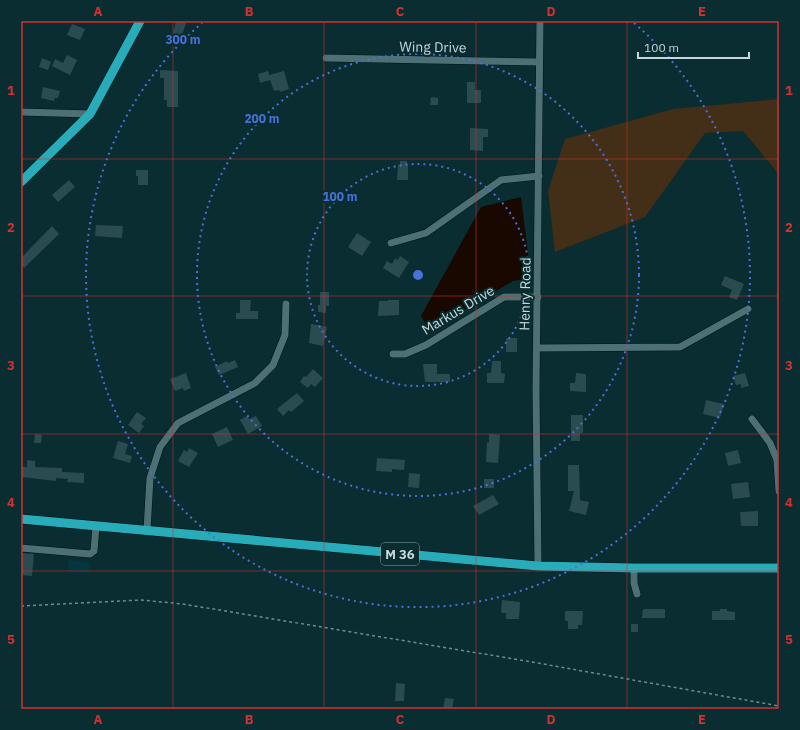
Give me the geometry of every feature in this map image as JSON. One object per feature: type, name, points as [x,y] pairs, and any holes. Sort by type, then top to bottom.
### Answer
[{"type":"main road","points":[[21,182],[90,114],[140,21]]},
{"type":"main road","name":"M 36","points":[[21,519],[538,566],[634,568],[779,568]]},
{"type":"street","name":"Henry Road","points":[[538,566],[536,390],[539,176],[538,62],[540,21]]},
{"type":"street","name":"Wing Drive","points":[[326,58],[538,62]]},
{"type":"street","points":[[21,112],[90,114]]},
{"type":"street","points":[[391,243],[426,233],[501,180],[539,176]]},
{"type":"street","name":"Markus Drive","points":[[393,354],[405,354],[426,344],[504,297],[538,297]]},
{"type":"street","points":[[147,530],[150,478],[160,446],[178,423],[255,382],[273,365],[285,335],[286,304]]},
{"type":"street","points":[[537,348],[680,347],[748,309]]},
{"type":"street","points":[[752,418],[770,443],[777,460],[779,491]]},
{"type":"street","points":[[21,548],[90,554],[94,551],[96,526]]},
{"type":"street","points":[[634,568],[634,583],[638,594]]},
{"type":"path","points":[[21,606],[141,600],[183,604],[779,706]]},
{"type":"shaded area","points":[[779,99],[779,171],[777,172],[743,131],[705,133],[645,217],[555,252],[548,191],[565,139],[673,109]]},
{"type":"shaded area","points":[[521,197],[531,278],[513,281],[430,330],[421,316],[481,207]]},
{"type":"shaded area","points":[[69,560],[90,563],[89,573],[67,571]]},
{"type":"building","points":[[176,21],[186,23],[179,45],[171,42]]},
{"type":"building","points":[[72,24],[85,29],[80,40],[67,35]]},
{"type":"building","points":[[67,55],[77,60],[70,75],[52,66],[55,59],[63,63]]},
{"type":"building","points":[[42,58],[51,62],[48,70],[39,67]]},
{"type":"building","points":[[160,70],[178,71],[178,107],[167,107],[167,100],[164,100],[164,78],[160,78]]},
{"type":"building","points":[[268,71],[269,75],[284,71],[289,89],[280,92],[279,90],[274,91],[270,80],[260,83],[258,74]]},
{"type":"building","points":[[467,82],[475,82],[475,90],[481,90],[481,103],[467,103]]},
{"type":"building","points":[[43,87],[60,91],[58,98],[55,98],[54,101],[41,98]]},
{"type":"building","points":[[431,97],[438,98],[438,105],[430,105]]},
{"type":"building","points":[[470,128],[488,129],[488,137],[483,137],[483,151],[470,150]]},
{"type":"building","points":[[400,161],[407,161],[408,180],[397,180],[398,165],[400,165]]},
{"type":"building","points":[[136,170],[148,170],[148,185],[138,185]]},
{"type":"building","points":[[69,180],[75,187],[58,202],[52,195]]},
{"type":"building","points":[[96,225],[123,226],[122,238],[95,236]]},
{"type":"building","points":[[52,226],[59,234],[24,268],[21,265],[21,258]]},
{"type":"building","points":[[357,233],[371,242],[362,256],[348,247]]},
{"type":"building","points":[[400,256],[409,262],[399,278],[383,268],[387,261],[392,264],[395,258],[398,260]]},
{"type":"building","points":[[725,276],[744,284],[737,300],[729,297],[732,290],[721,285]]},
{"type":"building","points":[[320,292],[329,292],[329,306],[326,306],[326,313],[318,312],[318,305],[320,305]]},
{"type":"building","points":[[240,300],[251,300],[250,311],[258,311],[258,319],[236,319],[236,313],[240,313]]},
{"type":"building","points":[[399,300],[399,315],[378,316],[379,301]]},
{"type":"building","points":[[311,324],[327,327],[323,346],[309,343]]},
{"type":"building","points":[[506,338],[517,338],[517,352],[506,352]]},
{"type":"building","points":[[235,360],[238,367],[219,375],[215,367],[227,361],[228,363]]},
{"type":"building","points":[[492,361],[501,361],[501,373],[505,374],[504,383],[487,383],[487,373],[491,373]]},
{"type":"building","points":[[423,364],[437,364],[437,374],[450,374],[450,382],[425,382]]},
{"type":"building","points":[[313,369],[323,378],[315,387],[311,384],[308,388],[300,382],[304,376],[306,377]]},
{"type":"building","points":[[186,373],[191,388],[184,391],[183,388],[175,391],[170,379]]},
{"type":"building","points":[[576,373],[586,374],[586,392],[570,391],[570,383],[575,383]]},
{"type":"building","points":[[745,373],[749,386],[741,388],[741,384],[736,385],[733,376]]},
{"type":"building","points":[[297,393],[304,401],[291,412],[289,410],[283,416],[277,409]]},
{"type":"building","points":[[706,400],[724,404],[720,418],[703,414]]},
{"type":"building","points":[[137,412],[146,418],[141,424],[144,426],[139,433],[128,425]]},
{"type":"building","points":[[571,415],[583,415],[583,433],[580,433],[580,441],[571,441]]},
{"type":"building","points":[[247,416],[249,419],[256,416],[262,426],[248,434],[240,420]]},
{"type":"building","points":[[227,427],[233,440],[218,447],[212,434]]},
{"type":"building","points":[[35,434],[42,435],[41,443],[34,443]]},
{"type":"building","points":[[489,434],[500,435],[498,463],[486,462]]},
{"type":"building","points":[[118,441],[128,444],[125,454],[132,456],[130,463],[113,458]]},
{"type":"building","points":[[189,448],[198,453],[189,467],[178,461],[184,450],[187,452]]},
{"type":"building","points":[[738,450],[741,463],[728,466],[725,453]]},
{"type":"building","points":[[377,458],[405,460],[404,470],[392,469],[392,472],[376,471]]},
{"type":"building","points":[[27,460],[35,461],[35,467],[62,468],[62,472],[84,473],[84,483],[67,482],[68,479],[56,478],[56,481],[21,477],[21,467],[27,467]]},
{"type":"building","points":[[568,465],[579,465],[580,500],[589,502],[586,515],[569,511],[574,491],[568,491]]},
{"type":"building","points":[[409,473],[420,474],[419,488],[408,487]]},
{"type":"building","points":[[484,479],[494,479],[494,488],[484,488]]},
{"type":"building","points":[[748,482],[750,497],[733,499],[731,484]]},
{"type":"building","points":[[493,495],[499,504],[479,515],[473,506]]},
{"type":"building","points":[[758,511],[758,526],[741,526],[740,512]]},
{"type":"building","points":[[21,553],[34,554],[32,576],[21,575]]},
{"type":"building","points":[[502,600],[520,602],[519,619],[506,619],[506,613],[501,613]]},
{"type":"building","points":[[643,609],[665,609],[665,618],[642,618]]},
{"type":"building","points":[[720,609],[727,609],[727,611],[735,612],[735,620],[712,620],[712,611],[720,611]]},
{"type":"building","points":[[565,611],[583,611],[582,625],[578,625],[578,629],[568,629],[568,621],[565,621]]},
{"type":"building","points":[[631,624],[638,624],[638,632],[631,632]]},
{"type":"building","points":[[396,683],[405,684],[404,701],[395,701]]},
{"type":"building","points":[[445,698],[454,699],[452,709],[443,709]]}]
